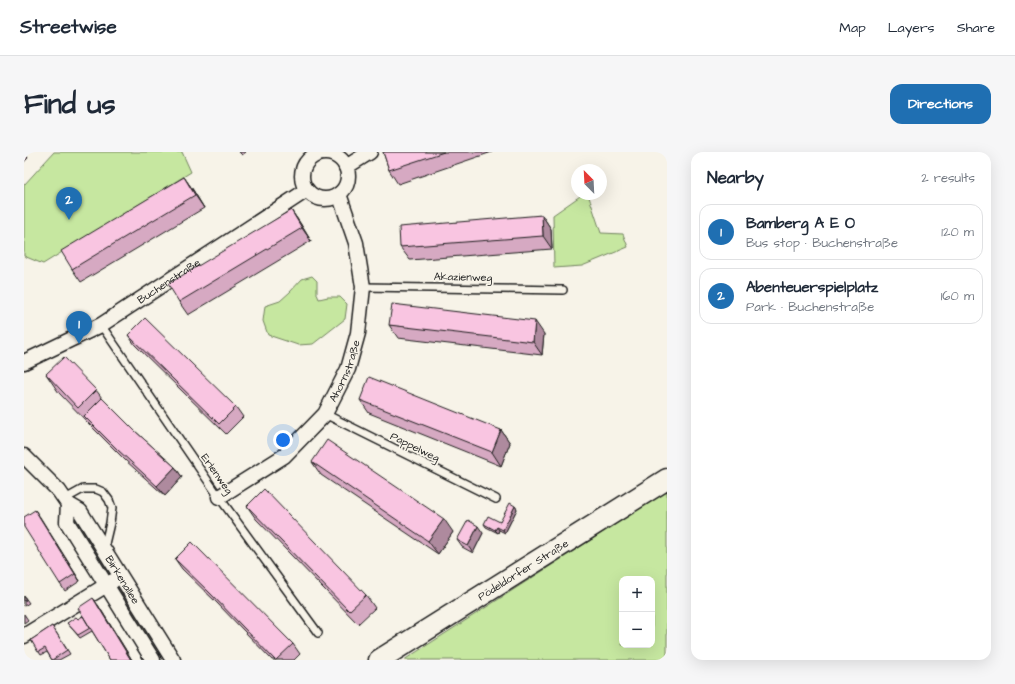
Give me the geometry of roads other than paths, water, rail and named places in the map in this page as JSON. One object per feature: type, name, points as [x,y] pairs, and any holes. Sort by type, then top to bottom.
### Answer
[{"type":"main road","name":"Pödeldorfer Straße","points":[[379,660],[667,479]]},
{"type":"street","points":[[346,167],[370,152]]},
{"type":"street","points":[[327,153],[335,155],[342,160],[346,167],[347,181],[344,188],[339,194],[327,199],[313,196],[303,183],[303,168],[312,154],[327,153]]},
{"type":"street","name":"Buchenstraße","points":[[24,362],[101,325],[307,190]]},
{"type":"street","name":"Ahornstraße","points":[[220,497],[284,456],[325,414],[348,369],[358,333],[363,287],[356,243],[339,194]]},
{"type":"street","name":"Birkenallee","points":[[24,456],[59,490],[67,502],[80,511],[172,660]]},
{"type":"street","name":"Birkenallee","points":[[67,502],[67,522],[153,660]]},
{"type":"street","points":[[24,636],[120,576]]},
{"type":"lane","name":"Akazienweg","points":[[363,287],[563,290]]},
{"type":"lane","name":"Erlenweg","points":[[101,325],[220,497],[318,633]]},
{"type":"lane","name":"Pappelweg","points":[[325,414],[496,499]]},
{"type":"lane","points":[[67,502],[83,489],[96,488],[103,492],[109,500],[112,508],[104,550]]},
{"type":"place","name":"Abenteuerspielplatz","points":[[69,220]]},
{"type":"place","name":"Bamberg A E O","points":[[79,344]]}]
